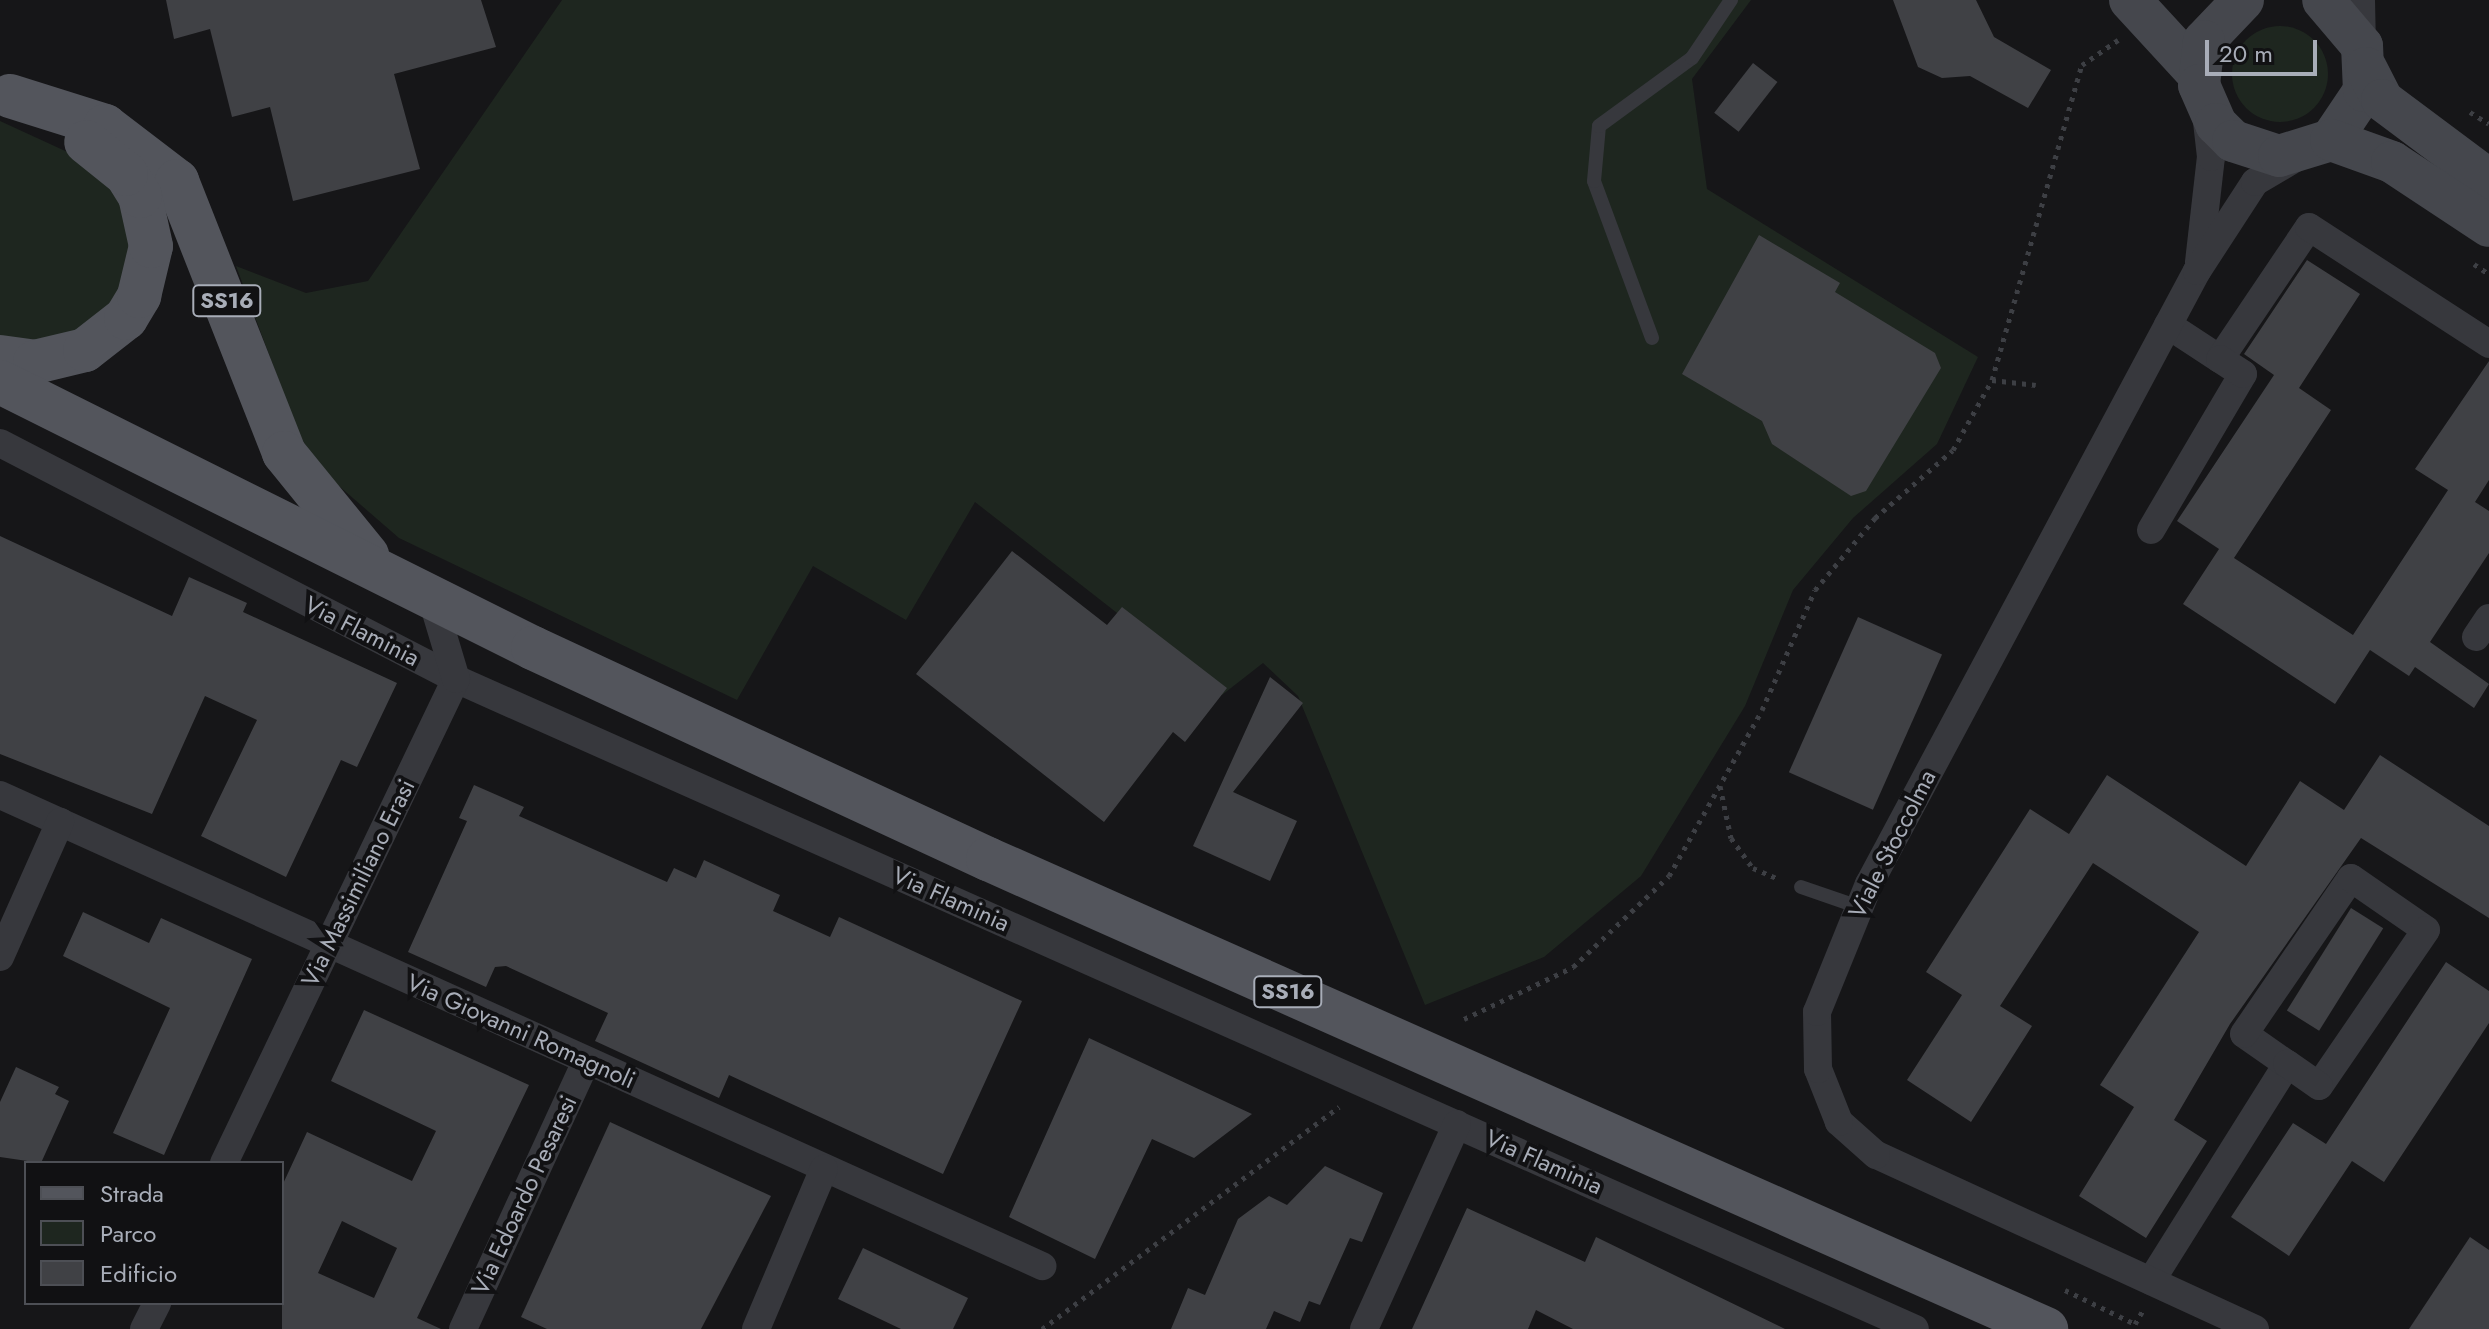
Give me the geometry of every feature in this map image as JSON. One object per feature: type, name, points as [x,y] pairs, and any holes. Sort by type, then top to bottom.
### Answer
[{"type":"main road","points":[[2202,90],[2215,22],[2243,0]]},
{"type":"main road","points":[[2323,0],[2364,57],[2382,100],[2489,180]]},
{"type":"main road","points":[[2132,14],[2202,90],[2233,141],[2255,152],[2317,147],[2392,162],[2489,226]]},
{"type":"main road","points":[[2317,147],[2357,110],[2364,57]]},
{"type":"main road","name":"SS16","points":[[0,357],[61,359],[107,336],[139,296],[151,246],[140,196],[126,174],[5,94]]},
{"type":"main road","name":"SS16","points":[[5,94],[105,126],[177,181],[284,453],[318,503],[385,575]]},
{"type":"main road","name":"SS16","points":[[7,396],[70,418],[432,599],[988,859],[2046,1329]]},
{"type":"street","points":[[2361,0],[2364,57]]},
{"type":"street","name":"Viale Stoccolma","points":[[2197,271],[2211,157],[2202,90]]},
{"type":"street","name":"Viale Stoccolma","points":[[2255,1329],[1876,1155],[1839,1122],[1818,1069],[1817,1012],[1859,907],[2197,271],[2255,182],[2317,147]]},
{"type":"street","points":[[2220,359],[2309,227],[2489,344]]},
{"type":"street","points":[[2151,530],[2243,374],[2168,325]]},
{"type":"street","name":"Via Flaminia","points":[[0,443],[456,679],[1915,1329]]},
{"type":"street","points":[[432,599],[456,679]]},
{"type":"street","name":"Via Massimiliano Erasi","points":[[225,1161],[456,679]]},
{"type":"street","name":"Via Giovanni Romagnoli","points":[[0,795],[1042,1266]]},
{"type":"street","points":[[0,957],[60,822]]},
{"type":"street","points":[[2351,878],[2426,930],[2319,1086],[2287,1064],[2244,1034],[2351,878]]},
{"type":"street","name":"Via Edoardo Pesaresi","points":[[463,1329],[586,1061]]},
{"type":"street","points":[[2151,1281],[2287,1064]]},
{"type":"street","points":[[1364,1329],[1457,1124]]},
{"type":"street","points":[[756,1329],[824,1169]]},
{"type":"street","points":[[144,1329],[156,1305]]},
{"type":"lane","points":[[1652,338],[1594,181],[1599,126],[1692,58],[1731,0]]},
{"type":"lane","points":[[1801,887],[1859,907]]},
{"type":"path","points":[[1464,1019],[1573,967],[1669,876],[1720,785],[1815,590],[1875,518],[1953,450],[1992,380],[2082,65],[2132,14]]},
{"type":"path","points":[[2455,102],[2489,124]]},
{"type":"path","points":[[1992,380],[2036,385]]},
{"type":"path","points":[[1720,785],[1731,838],[1753,868],[1801,887]]},
{"type":"path","points":[[1042,1329],[1368,1085]]},
{"type":"green space","points":[[562,0],[1751,0],[1692,79],[1707,189],[1978,357],[1937,444],[1853,518],[1793,590],[1745,706],[1641,876],[1544,957],[1425,1005],[1298,696],[1263,663],[1222,695],[975,502],[906,620],[813,566],[737,700],[399,538],[324,473],[299,435],[236,266],[306,293],[368,281]]},
{"type":"green space","points":[[2280,26],[2298,30],[2314,40],[2324,56],[2328,74],[2324,92],[2314,108],[2298,118],[2280,122],[2262,118],[2246,108],[2236,92],[2232,74],[2236,56],[2246,40],[2262,30]]},
{"type":"green space","points":[[0,121],[74,155],[116,194],[129,228],[129,264],[114,301],[78,330],[33,342],[0,338]]},
{"type":"building","points":[[166,0],[481,0],[496,47],[394,74],[420,169],[293,201],[270,107],[232,117],[210,29],[174,39]]},
{"type":"building","points":[[1893,0],[1976,0],[1994,37],[2051,70],[2028,108],[1970,76],[1942,78],[1918,67]]},
{"type":"building","points":[[1753,63],[1777,82],[1739,132],[1714,113]]},
{"type":"building","points":[[1759,235],[1840,283],[1835,292],[1935,353],[1941,368],[1866,491],[1851,496],[1772,444],[1762,421],[1682,374]]},
{"type":"building","points":[[2307,260],[2360,294],[2299,388],[2331,410],[2234,558],[2353,635],[2448,490],[2415,469],[2489,361],[2489,480],[2475,502],[2489,511],[2489,553],[2430,642],[2489,684],[2474,708],[2415,667],[2409,676],[2370,650],[2335,704],[2183,604],[2219,549],[2177,521],[2274,375],[2244,354]]},
{"type":"building","points":[[0,536],[172,616],[189,577],[247,603],[243,612],[397,683],[357,767],[341,760],[286,877],[201,836],[257,720],[205,696],[152,814],[0,754]]},
{"type":"building","points":[[1012,551],[1107,625],[1122,607],[1227,688],[1185,742],[1173,732],[1104,822],[916,674]]},
{"type":"building","points":[[1858,617],[1942,654],[1873,810],[1789,772]]},
{"type":"building","points":[[1270,677],[1303,703],[1233,792],[1297,821],[1270,881],[1193,846]]},
{"type":"building","points":[[2380,755],[2489,826],[2489,918],[2361,838],[2230,1024],[2174,1120],[2207,1141],[2146,1238],[2079,1196],[2134,1107],[2100,1085],[2199,932],[2093,863],[2000,1006],[2032,1026],[1971,1122],[1907,1080],[1962,995],[1926,972],[2030,809],[2069,834],[2107,775],[2246,866],[2300,781],[2344,810]]},
{"type":"building","points":[[474,785],[524,807],[519,816],[667,882],[674,868],[696,878],[704,860],[780,895],[773,911],[830,937],[839,917],[1022,1001],[943,1174],[729,1075],[719,1098],[595,1041],[608,1013],[506,966],[495,967],[486,987],[408,952],[467,821],[459,818]]},
{"type":"building","points":[[2351,908],[2383,928],[2319,1031],[2287,1011]]},
{"type":"building","points":[[83,912],[149,943],[161,918],[252,959],[164,1155],[113,1133],[170,1008],[63,956]]},
{"type":"building","points":[[2446,962],[2489,991],[2489,1023],[2384,1182],[2352,1161],[2289,1256],[2231,1217],[2293,1123],[2326,1144]]},
{"type":"building","points":[[364,1010],[529,1085],[417,1318],[441,1329],[282,1329],[284,1182],[307,1132],[412,1181],[436,1131],[331,1081]],"holes":[[[342,1221],[397,1248],[374,1298],[318,1273]]]},
{"type":"building","points":[[1089,1038],[1252,1114],[1194,1158],[1152,1139],[1095,1259],[1009,1217]]},
{"type":"building","points":[[16,1067],[59,1087],[55,1094],[69,1101],[42,1161],[0,1157],[0,1102]]},
{"type":"building","points":[[610,1122],[771,1196],[701,1329],[547,1329],[521,1317]]},
{"type":"building","points":[[1325,1166],[1383,1193],[1362,1242],[1350,1238],[1320,1305],[1309,1301],[1300,1322],[1274,1311],[1266,1329],[1171,1329],[1188,1288],[1205,1295],[1238,1219],[1269,1196],[1287,1205]]},
{"type":"building","points":[[1467,1208],[1585,1262],[1596,1237],[1785,1329],[1573,1329],[1536,1310],[1528,1329],[1412,1329]]},
{"type":"building","points":[[2470,1237],[2489,1250],[2489,1329],[2409,1329]]},
{"type":"building","points":[[863,1248],[968,1298],[953,1329],[901,1329],[838,1299]]}]
